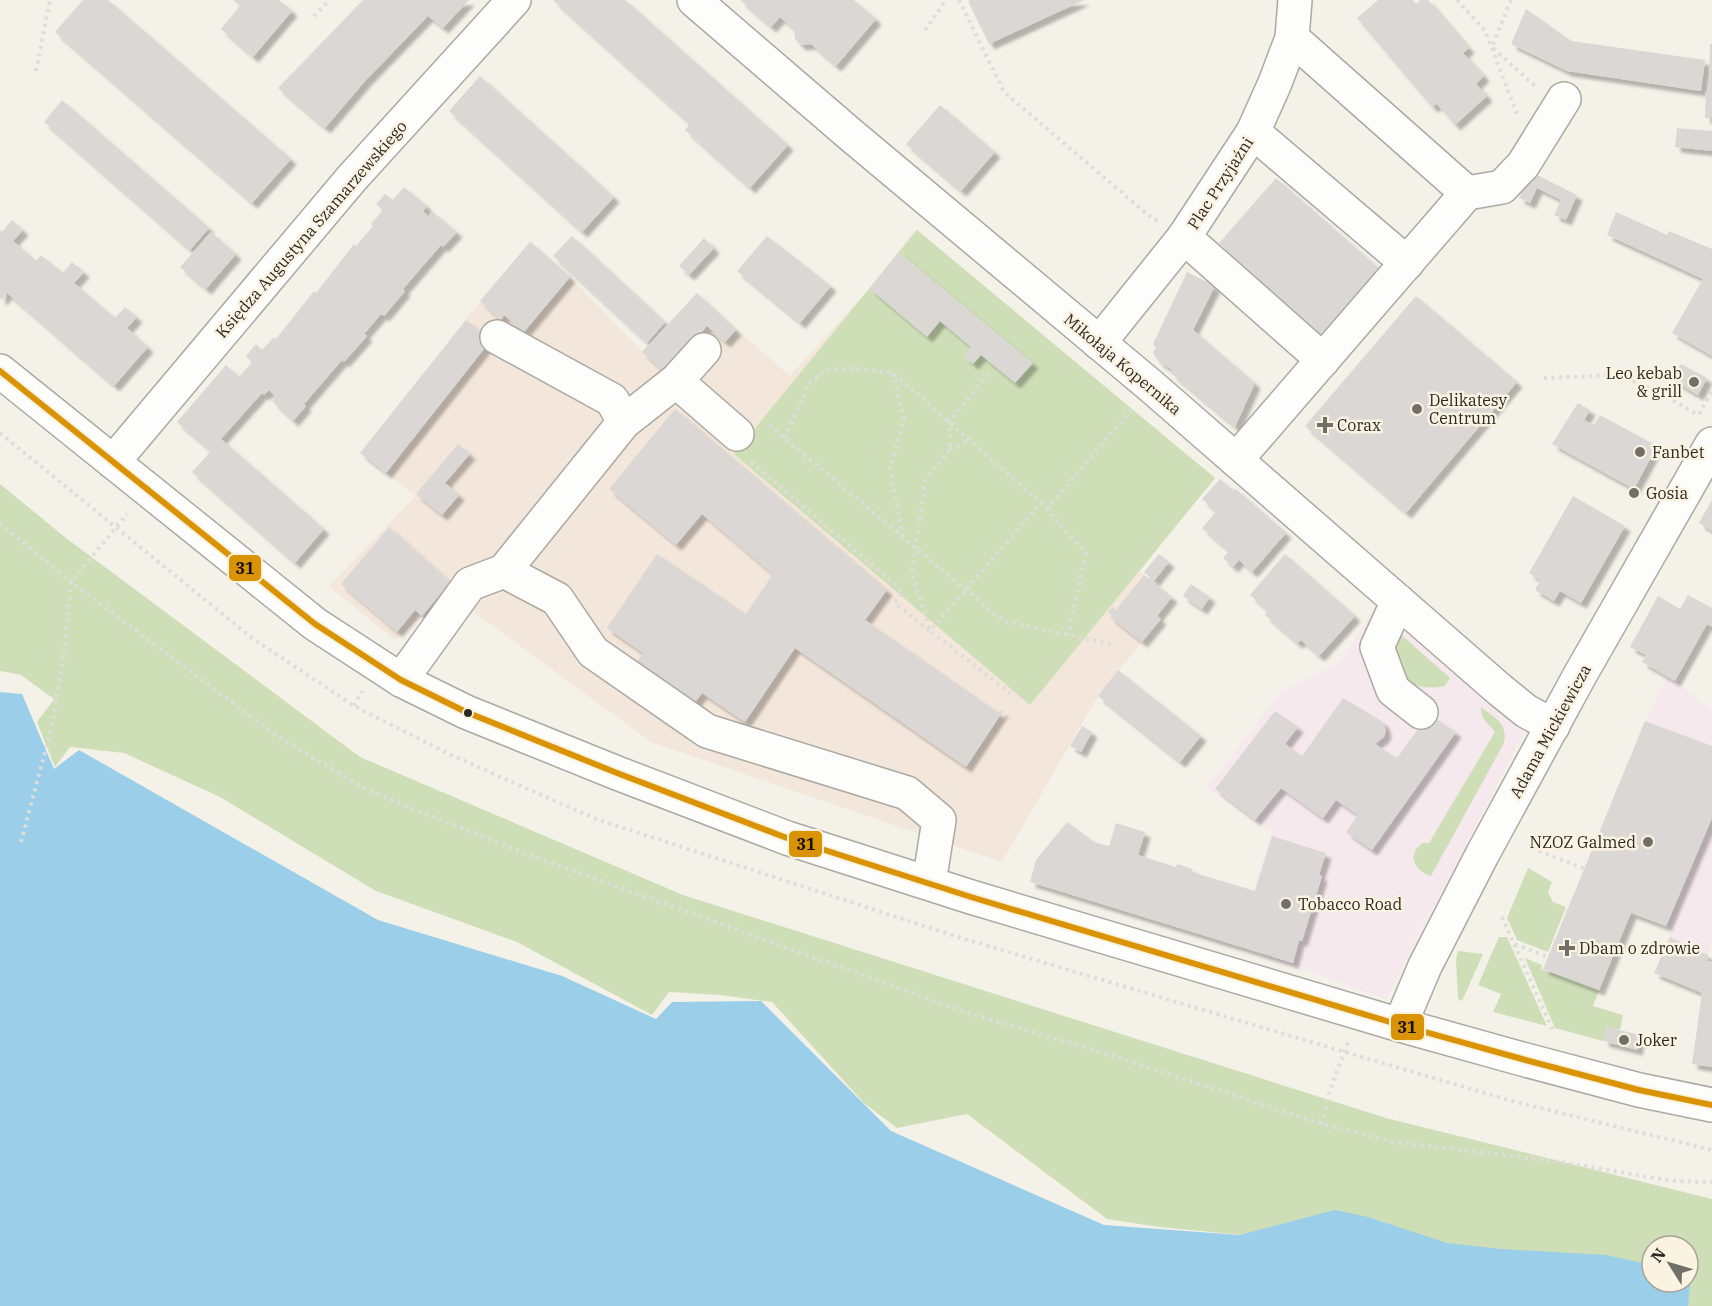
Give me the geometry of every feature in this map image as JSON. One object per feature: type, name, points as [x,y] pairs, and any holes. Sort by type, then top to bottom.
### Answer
[{"type":"street","name":"Księdza Augustyna Szamarzewskiego","points":[[113,462],[352,178],[514,0]]},
{"type":"street","name":"Mikołaja Kopernika","points":[[694,0],[851,135],[1151,386],[1526,711],[1553,726]]},
{"type":"street","name":"Plac Przyjaźni","points":[[1099,343],[1184,237],[1253,132],[1292,38],[1295,0]]},
{"type":"street","points":[[1292,38],[1467,193]]},
{"type":"street","points":[[1236,460],[1467,193],[1502,187],[1522,165],[1561,104]]},
{"type":"street","points":[[1253,132],[1407,263]]},
{"type":"street","points":[[1184,237],[1323,360]]},
{"type":"street","points":[[497,336],[612,400],[624,422]]},
{"type":"street","points":[[401,680],[470,584],[504,571],[624,422],[676,381],[704,350]]},
{"type":"street","points":[[0,371],[315,624],[401,680],[466,712],[787,838],[929,884],[1400,1025],[1590,1077],[1712,1106]]},
{"type":"street","points":[[676,381],[737,434]]},
{"type":"street","name":"Adama Mickiewicza","points":[[1400,1025],[1414,989],[1440,936],[1553,726],[1712,444]]},
{"type":"street","points":[[504,571],[557,599],[593,652],[707,731],[907,793],[939,820],[929,884]]},
{"type":"street","points":[[1398,601],[1377,647],[1393,690],[1421,712]]},
{"type":"path","points":[[36,71],[50,0]]},
{"type":"path","points":[[314,16],[330,0]]},
{"type":"path","points":[[925,30],[946,0]]},
{"type":"path","points":[[959,0],[1004,92],[1148,215],[1184,237]]},
{"type":"path","points":[[1457,0],[1485,31],[1492,48],[1519,118],[1522,165]]},
{"type":"path","points":[[1492,48],[1510,0]]},
{"type":"path","points":[[1492,48],[1561,104]]},
{"type":"path","points":[[785,438],[809,383],[825,371],[849,368],[892,373],[1041,503],[1086,553],[1068,635]]},
{"type":"path","points":[[892,373],[904,419],[890,469],[903,538]]},
{"type":"path","points":[[950,449],[949,422],[988,374]]},
{"type":"path","points":[[1544,378],[1620,375],[1664,395],[1698,415]]},
{"type":"path","points":[[1047,509],[1151,386]]},
{"type":"path","points":[[1015,697],[895,603],[903,591],[729,443],[755,414],[1003,621],[1115,645]]},
{"type":"path","points":[[930,631],[912,573],[925,481],[950,449],[970,440]]},
{"type":"path","points":[[930,631],[1041,503]]},
{"type":"path","points":[[0,523],[71,582],[280,738],[369,791],[521,852],[965,1012],[1104,1053],[1322,1124],[1394,1142],[1561,1162],[1673,1181],[1712,1182]]},
{"type":"path","points":[[21,842],[52,726],[64,654],[71,582],[115,527]]},
{"type":"path","points":[[1532,848],[1585,869]]},
{"type":"path","points":[[1502,917],[1554,1034]]},
{"type":"path","points":[[1514,944],[1548,957]]},
{"type":"path","points":[[1322,1124],[1329,1093],[1345,1052],[1512,1101],[1712,1150]]},
{"type":"shaded area","points":[[916,229],[1215,478],[1140,571],[1172,597],[1157,616],[1161,619],[1098,696],[1002,862],[651,742],[467,607],[445,636],[422,616],[395,640],[329,586],[416,496],[360,453],[531,241],[569,276],[642,351],[696,294],[790,376],[869,289]]},
{"type":"shaded area","points":[[1376,607],[1524,733],[1386,999],[1236,945],[1272,831],[1207,787],[1281,692],[1339,663]]},
{"type":"shaded area","name":"NZOZ Galmed","points":[[1668,677],[1712,710],[1712,945],[1708,955],[1670,937],[1673,928],[1632,913],[1599,990],[1543,969],[1645,721]]},
{"type":"green space","points":[[917,230],[1215,478],[1030,705],[734,454]]},
{"type":"green space","points":[[0,484],[66,538],[360,757],[683,895],[1386,1118],[1712,1199],[1712,1306],[1639,1306],[1316,1242],[1159,1227],[1107,1219],[967,1114],[897,1128],[864,1103],[772,1002],[719,995],[669,992],[652,1015],[517,942],[376,891],[220,797],[124,753],[70,747],[55,767],[37,722],[54,699],[21,675],[0,671]]},
{"type":"green space","points":[[1399,633],[1450,678],[1445,686],[1424,687],[1405,679],[1395,663],[1394,637]]},
{"type":"green space","points":[[1481,707],[1502,726],[1505,736],[1504,743],[1431,876],[1419,870],[1413,858],[1416,849],[1422,843],[1429,843],[1495,732],[1483,718]]},
{"type":"green space","points":[[1528,868],[1552,882],[1548,892],[1553,902],[1566,907],[1548,952],[1517,940],[1507,918]]},
{"type":"green space","points":[[1499,937],[1507,937],[1547,1026],[1493,1012],[1501,994],[1478,985]]},
{"type":"green space","points":[[1458,951],[1483,954],[1462,1001],[1458,999],[1456,959]]},
{"type":"green space","points":[[1525,958],[1542,965],[1541,969],[1599,991],[1593,1006],[1623,1015],[1620,1030],[1607,1027],[1603,1041],[1555,1028]]},
{"type":"water","points":[[0,692],[22,694],[54,769],[79,750],[378,920],[562,976],[656,1019],[672,1002],[761,1001],[891,1131],[1104,1225],[1240,1235],[1335,1210],[1368,1217],[1447,1243],[1501,1249],[1606,1255],[1640,1262],[1640,1294],[1689,1294],[1688,1306],[0,1306]]},
{"type":"building","points":[[83,0],[108,0],[291,159],[252,203],[55,32]]},
{"type":"building","points":[[233,0],[279,0],[292,11],[253,57],[221,29],[240,6]]},
{"type":"building","points":[[363,0],[469,0],[443,28],[428,16],[366,80],[325,128],[278,88]]},
{"type":"building","points":[[553,0],[625,0],[788,145],[750,188],[685,130],[690,124]]},
{"type":"building","points":[[740,0],[854,0],[876,19],[836,66],[811,44],[801,45],[795,39],[794,29],[780,17],[771,27]]},
{"type":"building","points":[[1084,0],[989,44],[968,1]]},
{"type":"building","points":[[1378,0],[1413,0],[1416,4],[1420,0],[1428,0],[1469,48],[1463,53],[1484,76],[1476,84],[1487,96],[1455,125],[1437,104],[1432,107],[1357,18]]},
{"type":"building","points":[[1526,9],[1571,41],[1705,60],[1701,91],[1567,71],[1511,44]]},
{"type":"building","points":[[1710,44],[1712,44],[1712,118],[1705,118],[1706,91],[1709,91]]},
{"type":"building","points":[[480,76],[614,197],[582,232],[449,111]]},
{"type":"building","points":[[62,100],[209,228],[190,250],[44,122]]},
{"type":"building","points":[[940,105],[995,152],[961,191],[906,144]]},
{"type":"building","points":[[1677,128],[1712,131],[1712,151],[1675,147]]},
{"type":"building","points":[[1531,172],[1577,195],[1566,220],[1554,215],[1561,200],[1537,188],[1530,203],[1519,198]]},
{"type":"building","points":[[1276,178],[1383,272],[1326,337],[1219,243]]},
{"type":"building","points":[[404,187],[427,206],[423,211],[429,217],[433,212],[457,232],[443,247],[441,245],[403,289],[405,291],[384,316],[381,314],[364,334],[367,336],[344,362],[342,360],[304,404],[306,406],[293,421],[272,401],[276,397],[269,390],[264,395],[262,393],[221,439],[324,529],[295,563],[192,472],[211,451],[177,422],[226,365],[239,377],[252,362],[246,356],[256,344],[262,350],[274,337],[276,339],[354,244],[356,246],[373,226],[371,224],[383,210],[376,204],[385,194],[393,200]]},
{"type":"building","points":[[1616,212],[1667,235],[1669,231],[1712,249],[1712,356],[1672,333],[1703,279],[1607,235]]},
{"type":"building","points":[[12,220],[23,230],[13,241],[36,261],[41,255],[63,273],[72,262],[84,272],[74,283],[115,318],[125,307],[137,317],[127,328],[148,347],[114,386],[7,293],[2,300],[0,298],[0,230],[2,232]]},
{"type":"building","points":[[211,232],[236,254],[206,289],[180,267]]},
{"type":"building","points":[[572,236],[665,322],[647,343],[553,256]]},
{"type":"building","points":[[767,236],[831,286],[800,323],[737,271]]},
{"type":"building","points":[[704,238],[714,248],[689,275],[679,266]]},
{"type":"building","points":[[530,242],[570,277],[524,332],[504,315],[501,320],[480,301]]},
{"type":"building","points":[[899,252],[1033,363],[1015,383],[981,355],[973,364],[964,356],[971,347],[940,321],[927,337],[870,289]]},
{"type":"building","points":[[1187,272],[1215,286],[1193,330],[1255,383],[1235,427],[1172,374],[1173,370],[1159,362],[1153,353],[1156,348],[1153,344]]},
{"type":"building","points":[[697,293],[736,330],[725,342],[707,326],[665,373],[642,352]]},
{"type":"building","points":[[1416,296],[1517,382],[1406,513],[1305,426]]},
{"type":"building","points":[[466,320],[491,340],[386,473],[360,453]]},
{"type":"building","points":[[1681,364],[1707,378],[1698,395],[1672,380]]},
{"type":"building","points":[[1578,403],[1590,410],[1584,420],[1594,425],[1600,415],[1657,446],[1634,489],[1552,444]]},
{"type":"building","points":[[675,409],[887,590],[865,620],[999,713],[1003,711],[966,767],[795,648],[745,722],[702,693],[677,728],[619,688],[643,653],[607,628],[657,554],[746,614],[773,574],[702,514],[676,545],[609,489]]},
{"type":"building","points":[[458,444],[470,454],[445,483],[459,495],[442,515],[416,494]]},
{"type":"building","points":[[1220,479],[1234,491],[1236,489],[1286,533],[1252,572],[1239,560],[1233,567],[1223,558],[1229,551],[1202,528],[1216,512],[1202,499]]},
{"type":"building","points":[[1573,496],[1625,526],[1581,603],[1560,591],[1554,601],[1535,590],[1540,580],[1529,573]]},
{"type":"building","points":[[1712,500],[1712,531],[1699,523]]},
{"type":"building","points":[[389,527],[450,582],[422,616],[415,610],[397,632],[341,584]]},
{"type":"building","points":[[1159,554],[1169,562],[1154,581],[1144,572]]},
{"type":"building","points":[[1285,554],[1355,616],[1319,656],[1301,640],[1297,643],[1265,615],[1268,611],[1250,595]]},
{"type":"building","points":[[1144,575],[1172,597],[1157,616],[1161,619],[1142,642],[1110,617],[1112,616],[1108,612],[1112,607],[1116,610]]},
{"type":"building","points":[[1191,584],[1210,597],[1202,609],[1183,596]]},
{"type":"building","points":[[1688,595],[1712,608],[1712,627],[1707,624],[1675,681],[1642,662],[1646,655],[1630,647],[1658,596],[1680,609]]},
{"type":"building","points":[[1118,670],[1201,736],[1180,762],[1098,696]]},
{"type":"building","points":[[1343,698],[1383,722],[1386,731],[1384,737],[1375,744],[1397,758],[1429,714],[1456,732],[1372,850],[1346,832],[1358,815],[1336,800],[1323,818],[1281,788],[1255,820],[1215,789],[1275,711],[1298,727],[1285,744],[1302,756]]},
{"type":"building","name":"NZOZ Galmed","points":[[1645,721],[1712,746],[1712,818],[1666,926],[1631,913],[1599,990],[1543,969]]},
{"type":"building","points":[[1082,726],[1092,732],[1081,752],[1070,746]]},
{"type":"building","points":[[1067,822],[1094,842],[1109,846],[1116,823],[1145,832],[1138,855],[1176,867],[1177,864],[1193,869],[1192,872],[1255,891],[1272,836],[1326,853],[1319,875],[1322,876],[1293,963],[1030,882],[1036,860]]},
{"type":"building","points":[[1670,937],[1708,955],[1707,961],[1712,962],[1712,1067],[1692,1064],[1702,993],[1654,973]]},
{"type":"building","points":[[1607,1027],[1640,1035],[1637,1050],[1603,1041]]},
{"type":"transit line","name":"31","points":[[0,371],[315,624],[401,680],[466,712],[787,838],[971,897],[1400,1025],[1639,1090],[1712,1105]]},
{"type":"place","name":"Leo kebab & grill","points":[[1694,382]]},
{"type":"place","name":"Delikatesy Centrum","points":[[1417,409]]},
{"type":"place","name":"Corax","points":[[1325,425]]},
{"type":"place","name":"Fanbet","points":[[1640,452]]},
{"type":"place","name":"Gosia","points":[[1634,493]]},
{"type":"place","name":"NZOZ Galmed","points":[[1648,842]]},
{"type":"place","name":"Tobacco Road","points":[[1286,904]]},
{"type":"place","name":"Dbam o zdrowie","points":[[1567,948]]},
{"type":"place","name":"Joker","points":[[1624,1040]]}]
